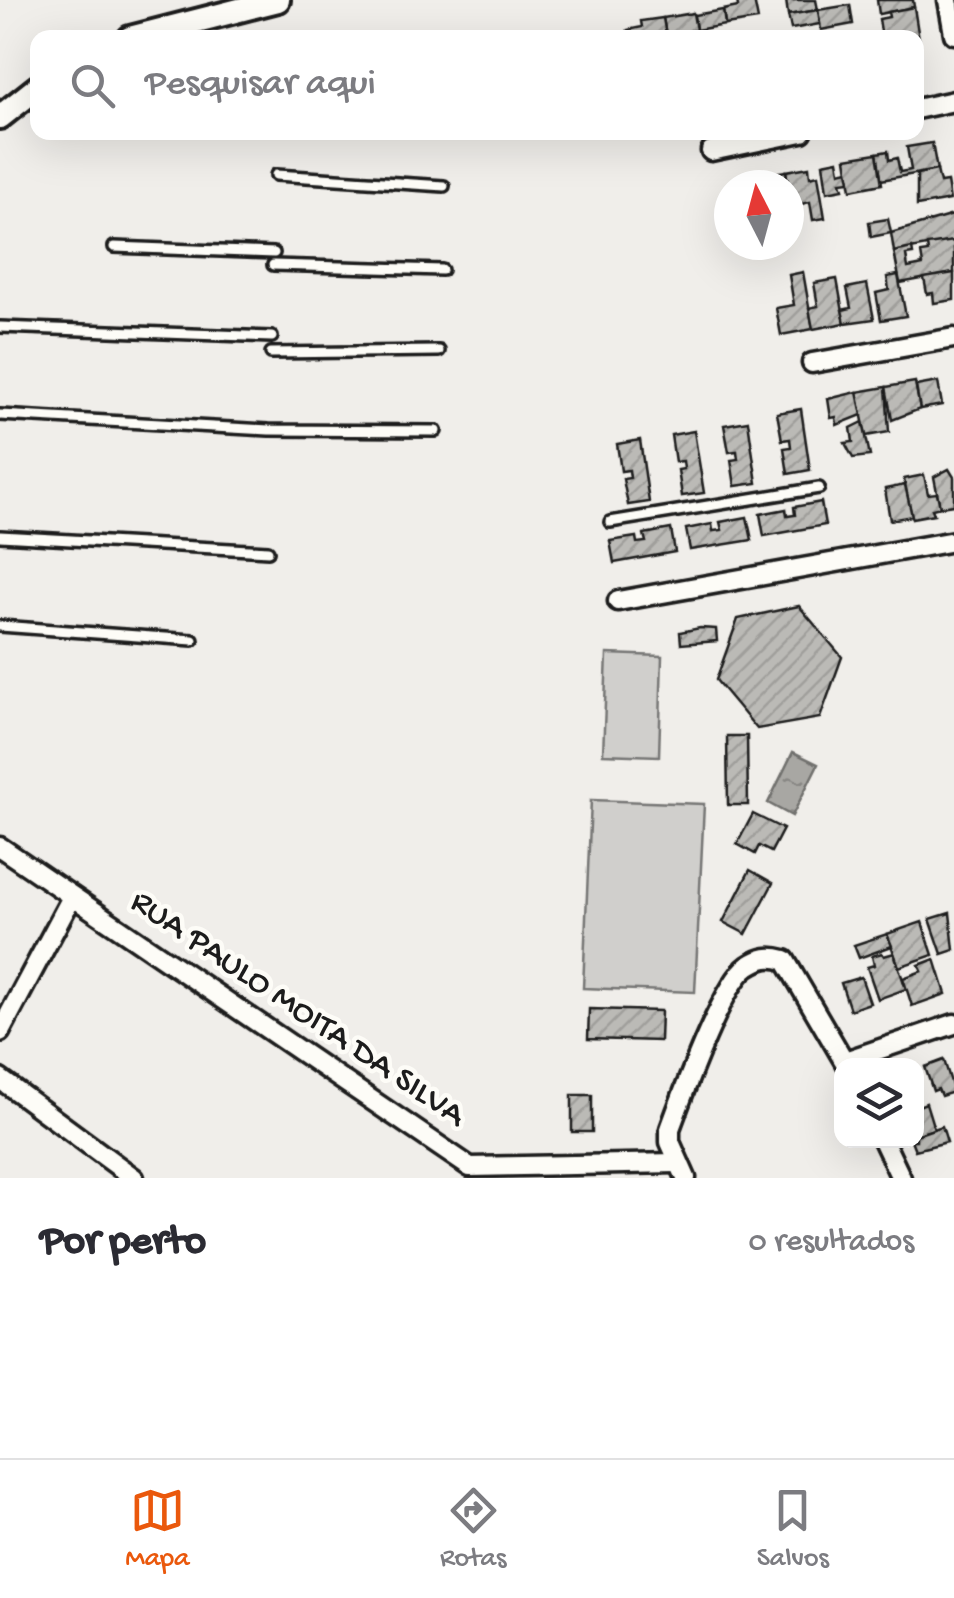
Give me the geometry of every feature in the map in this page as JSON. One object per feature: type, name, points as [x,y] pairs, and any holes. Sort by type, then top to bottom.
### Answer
[{"type":"main road","points":[[161,30],[278,0]]},
{"type":"main road","points":[[0,117],[30,93]]},
{"type":"street","points":[[948,0],[954,34]]},
{"type":"street","points":[[924,107],[954,101]]},
{"type":"street","points":[[711,152],[766,140]]},
{"type":"street","points":[[812,363],[954,338]]},
{"type":"street","points":[[618,601],[954,542]]},
{"type":"street","name":"RUA PAULO MOITA DA SILVA","points":[[0,847],[469,1173],[682,1170]]},
{"type":"street","points":[[0,1032],[72,896]]},
{"type":"street","points":[[682,1170],[670,1128],[700,1049],[744,968],[768,956],[785,960],[843,1058]]},
{"type":"street","points":[[860,1058],[954,1024]]},
{"type":"street","points":[[0,1079],[134,1178]]},
{"type":"street","points":[[887,1148],[901,1178]]},
{"type":"lane","points":[[276,175],[444,186]]},
{"type":"lane","points":[[114,246],[274,253]]},
{"type":"lane","points":[[273,265],[442,270]]},
{"type":"lane","points":[[0,327],[272,337]]},
{"type":"lane","points":[[271,354],[438,351]]},
{"type":"lane","points":[[0,415],[269,430],[436,431]]},
{"type":"lane","points":[[610,522],[819,488]]},
{"type":"lane","points":[[0,536],[268,552]]},
{"type":"lane","points":[[0,626],[193,640]]},
{"type":"shaded area","points":[[607,654],[662,656],[659,756],[603,754]]},
{"type":"shaded area","points":[[591,800],[704,804],[695,992],[583,988]]},
{"type":"water","points":[[793,752],[818,764],[792,816],[768,803]]},
{"type":"building","points":[[737,0],[754,0],[758,20],[725,25],[723,10],[738,7]]},
{"type":"building","points":[[786,0],[816,0],[818,10],[788,15]]},
{"type":"building","points":[[877,0],[913,0],[914,7],[879,14]]},
{"type":"building","points":[[850,5],[853,24],[821,30],[818,10]]},
{"type":"building","points":[[914,7],[918,30],[881,30],[879,19],[889,17],[888,12]]},
{"type":"building","points":[[723,10],[725,25],[696,30],[694,15]]},
{"type":"building","points":[[818,10],[820,24],[791,29],[788,15]]},
{"type":"building","points":[[693,13],[696,30],[665,30],[663,18]]},
{"type":"building","points":[[663,18],[665,30],[628,30],[642,27],[641,21]]},
{"type":"building","points":[[932,143],[937,170],[881,180],[877,153],[888,151],[889,160],[897,158],[900,172],[911,170],[907,147]]},
{"type":"building","points":[[877,153],[882,184],[851,190],[846,158]]},
{"type":"building","points":[[838,160],[840,172],[848,170],[850,181],[841,182],[843,189],[827,192],[823,163]]},
{"type":"building","points":[[809,167],[810,177],[818,175],[825,218],[813,220],[810,202],[804,203],[804,170],[792,170]]},
{"type":"building","points":[[937,170],[940,183],[947,182],[950,200],[917,206],[917,174]]},
{"type":"building","points":[[953,215],[954,241],[894,252],[891,233]]},
{"type":"building","points":[[888,219],[891,233],[871,237],[869,222]]},
{"type":"building","points":[[954,241],[954,273],[900,283],[894,252],[912,248],[913,254],[906,255],[908,268],[923,265],[921,253],[928,252],[927,245]]},
{"type":"building","points":[[803,272],[813,329],[781,335],[776,308],[794,305],[789,275]]},
{"type":"building","points":[[954,273],[954,300],[934,303],[933,293],[927,294],[924,278]]},
{"type":"building","points":[[898,275],[906,316],[881,320],[876,293],[889,290],[887,277]]},
{"type":"building","points":[[837,279],[845,323],[813,329],[809,308],[818,306],[814,283]]},
{"type":"building","points":[[867,284],[874,319],[845,323],[842,310],[851,308],[847,288]]},
{"type":"building","points":[[915,382],[920,409],[892,420],[886,387]]},
{"type":"building","points":[[938,382],[942,405],[920,409],[916,386]]},
{"type":"building","points":[[886,387],[889,432],[866,436],[857,392]]},
{"type":"building","points":[[857,392],[862,415],[837,425],[836,417],[831,418],[828,399]]},
{"type":"building","points":[[801,409],[810,470],[788,474],[784,448],[791,447],[790,439],[782,440],[777,413]]},
{"type":"building","points":[[748,421],[757,483],[735,486],[731,460],[738,459],[737,451],[729,452],[724,425]]},
{"type":"building","points":[[863,422],[870,456],[853,458],[845,443],[853,442],[851,428]]},
{"type":"building","points":[[694,431],[704,493],[682,496],[678,470],[684,469],[683,461],[675,462],[671,435]]},
{"type":"building","points":[[640,440],[649,502],[628,505],[623,479],[630,478],[629,470],[621,471],[617,444]]},
{"type":"building","points":[[949,469],[954,477],[954,505],[940,507],[934,477]]},
{"type":"building","points":[[924,475],[928,494],[937,493],[940,507],[932,509],[934,514],[912,518],[904,479]]},
{"type":"building","points":[[905,485],[912,516],[890,520],[885,489]]},
{"type":"building","points":[[821,502],[825,525],[764,536],[760,514],[786,509],[787,516],[795,515],[794,507]]},
{"type":"building","points":[[747,517],[752,540],[690,550],[686,529],[712,524],[713,531],[722,530],[720,522]]},
{"type":"building","points":[[671,529],[675,552],[614,563],[610,541],[636,537],[637,543],[646,542],[644,534]]},
{"type":"building","points":[[799,606],[842,657],[820,718],[757,729],[716,680],[738,619]]},
{"type":"building","points":[[716,629],[717,641],[681,644],[680,632]]},
{"type":"building","points":[[727,736],[747,736],[748,805],[728,805]]},
{"type":"building","points":[[753,814],[783,829],[771,852],[759,846],[755,854],[737,844]]},
{"type":"building","points":[[750,870],[773,883],[746,934],[723,922]]},
{"type":"building","points":[[950,913],[954,950],[942,954],[930,919]]},
{"type":"building","points":[[922,922],[933,955],[899,967],[887,934]]},
{"type":"building","points":[[887,934],[892,946],[859,958],[854,945]]},
{"type":"building","points":[[894,953],[906,989],[878,999],[867,967],[874,965],[872,956]]},
{"type":"building","points":[[935,959],[946,994],[912,1006],[903,978],[922,971],[919,965]]},
{"type":"building","points":[[861,977],[870,1003],[850,1010],[841,983]]},
{"type":"building","points":[[589,1009],[661,1011],[660,1041],[588,1039]]},
{"type":"building","points":[[944,1060],[954,1092],[941,1096],[938,1089],[933,1091],[925,1067]]},
{"type":"building","points":[[572,1095],[592,1095],[592,1132],[572,1132]]},
{"type":"building","points":[[924,1104],[934,1129],[924,1132]]},
{"type":"building","points":[[942,1126],[947,1142],[924,1148],[924,1132]]}]
